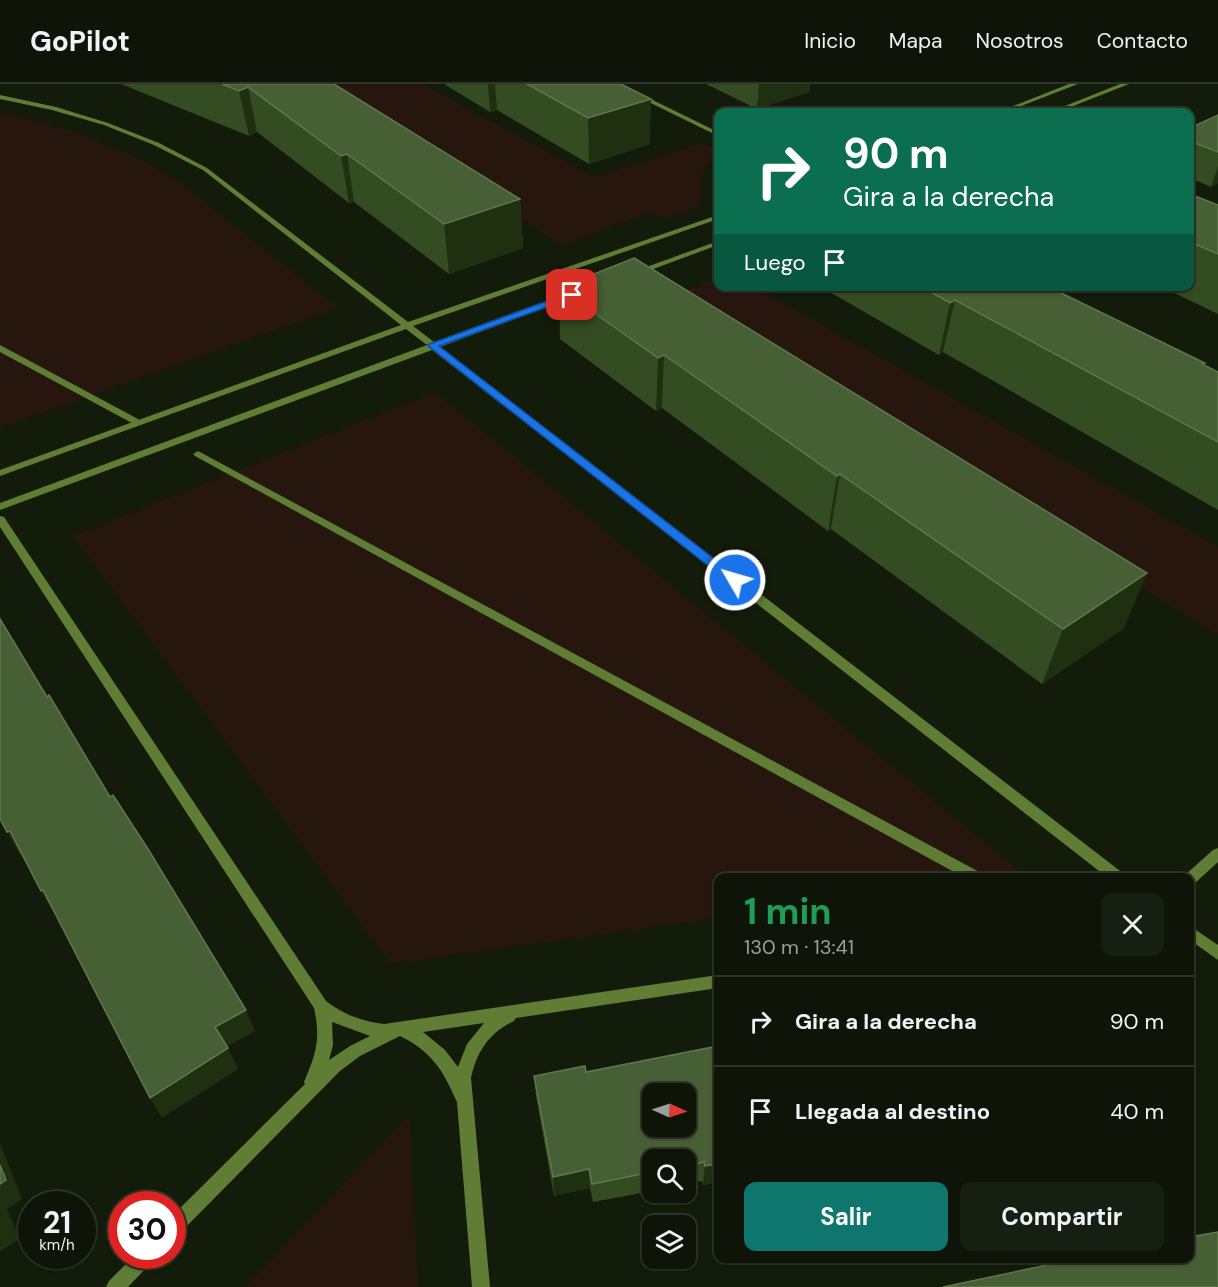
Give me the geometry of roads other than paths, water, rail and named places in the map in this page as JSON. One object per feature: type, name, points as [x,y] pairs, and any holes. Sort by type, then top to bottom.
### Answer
[{"type":"street","points":[[615,84],[714,132]]},
{"type":"street","points":[[1012,108],[1075,84]]},
{"type":"street","points":[[1063,108],[1126,84]]},
{"type":"street","points":[[0,97],[66,111],[123,129],[197,164],[229,186],[1113,873]]},
{"type":"street","points":[[0,473],[714,218]]},
{"type":"street","points":[[620,278],[714,244]]},
{"type":"street","points":[[0,507],[587,289]]},
{"type":"street","points":[[0,348],[135,421]]},
{"type":"street","points":[[198,454],[969,873]]},
{"type":"street","points":[[0,519],[321,1006],[326,1027],[326,1050],[311,1086],[298,1103]]},
{"type":"street","points":[[1194,875],[1218,854]]},
{"type":"street","points":[[1094,858],[1110,873]]},
{"type":"street","points":[[1194,936],[1218,954]]},
{"type":"street","points":[[321,1006],[347,1023],[384,1031],[714,982]]},
{"type":"street","points":[[481,1287],[463,1078],[466,1059],[475,1043],[489,1028],[505,1017],[524,1010]]},
{"type":"street","points":[[400,1028],[421,1038],[438,1052],[449,1065],[463,1097]]},
{"type":"street","points":[[186,1215],[298,1103],[315,1083],[355,1051],[400,1028]]},
{"type":"street","points":[[115,1287],[133,1269]]}]
